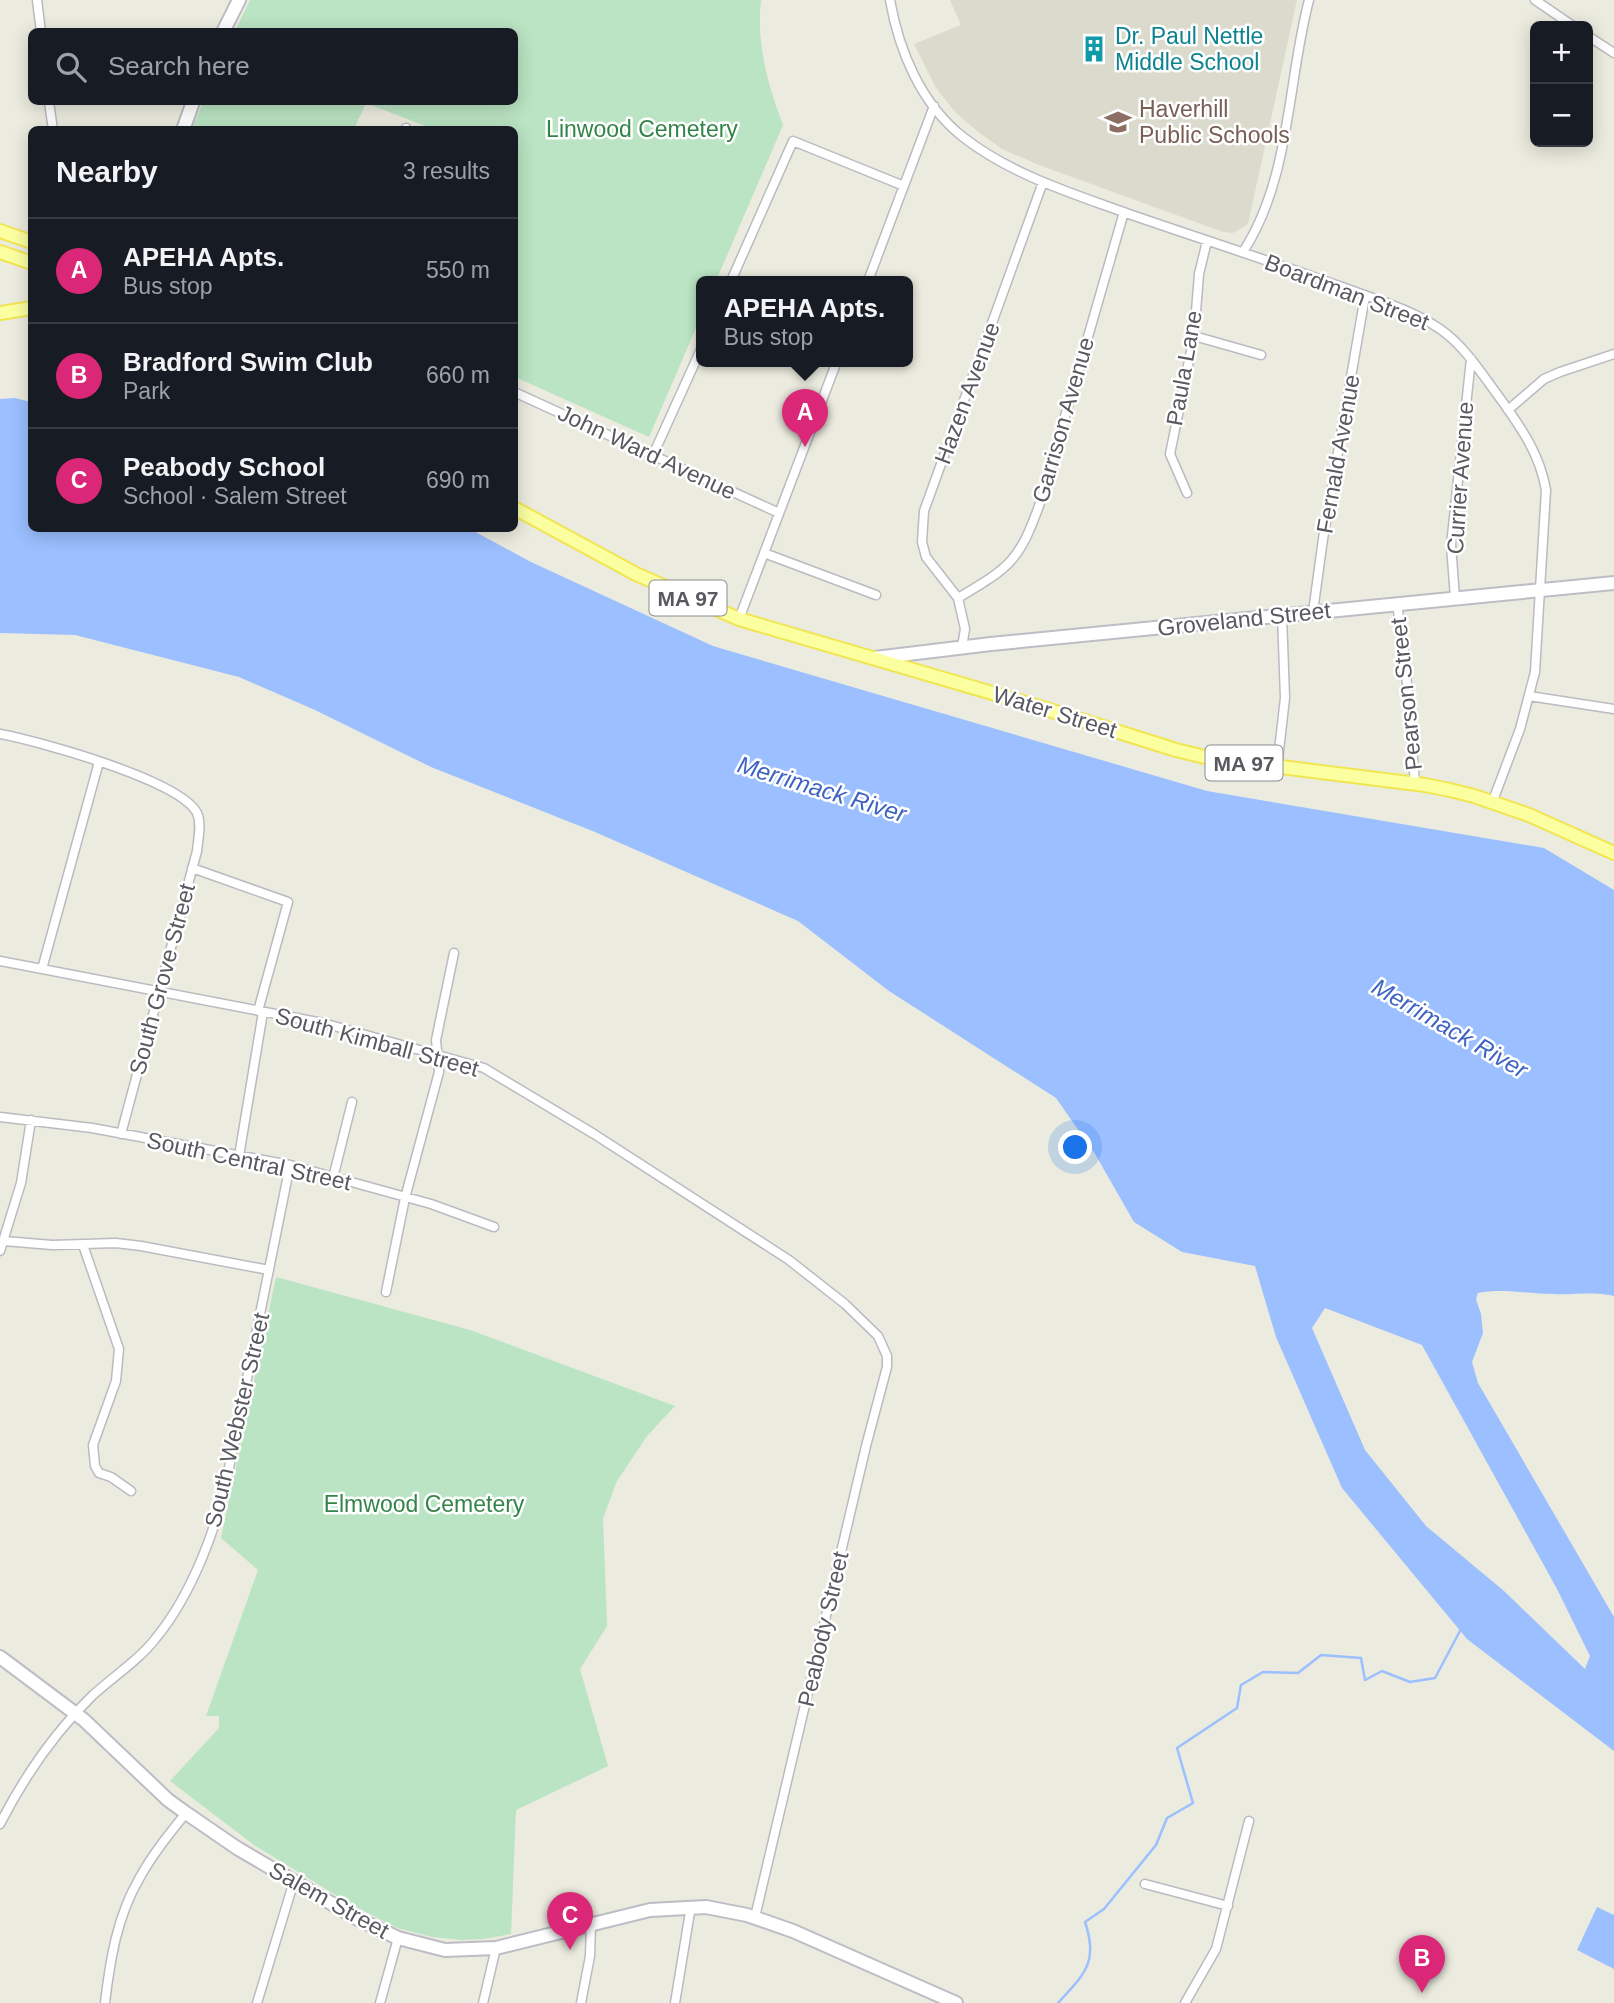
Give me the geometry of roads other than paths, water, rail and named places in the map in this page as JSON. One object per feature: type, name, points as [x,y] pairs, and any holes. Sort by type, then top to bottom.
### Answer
[{"type":"main road","points":[[225,28],[239,0]]},
{"type":"main road","points":[[185,126],[193,105]]},
{"type":"main road","points":[[0,231],[28,242]]},
{"type":"main road","points":[[0,252],[28,262]]},
{"type":"main road","points":[[0,313],[28,309]]},
{"type":"main road","name":"Water Street","points":[[518,510],[636,574],[739,619],[1209,758],[1415,784],[1474,796],[1529,815],[1614,853]]},
{"type":"main road","name":"Groveland Street","points":[[875,658],[962,647],[1614,583]]},
{"type":"main road","name":"Salem Street","points":[[0,1657],[75,1713],[186,1813],[237,1848],[358,1919],[398,1938],[445,1950],[496,1948],[650,1910],[691,1906],[728,1910],[793,1931],[935,1999],[956,2003]]},
{"type":"street","points":[[37,0],[40,28]]},
{"type":"street","name":"Boardman Street","points":[[890,0],[901,50],[917,82],[961,136],[988,155],[1043,182],[1365,296],[1429,323],[1448,336],[1471,359],[1532,446],[1546,490],[1538,649],[1520,729],[1492,803]]},
{"type":"street","points":[[1243,253],[1263,216],[1280,157],[1309,0]]},
{"type":"street","points":[[1535,0],[1566,21]]},
{"type":"street","points":[[1593,39],[1614,53]]},
{"type":"street","points":[[49,105],[52,126]]},
{"type":"street","points":[[870,276],[934,106]]},
{"type":"street","points":[[733,276],[793,141],[904,187]]},
{"type":"street","name":"Hazen Avenue","points":[[958,598],[926,557],[922,542],[924,511],[1043,182]]},
{"type":"street","name":"Garrison Avenue","points":[[958,598],[1008,566],[1022,549],[1030,531],[1124,212]]},
{"type":"street","name":"Paula Lane","points":[[1187,493],[1170,454],[1195,336],[1199,274],[1207,241]]},
{"type":"street","name":"Fernald Avenue","points":[[1313,612],[1365,296]]},
{"type":"street","points":[[1195,336],[1261,355]]},
{"type":"street","points":[[1508,410],[1544,379],[1614,354]]},
{"type":"street","points":[[653,455],[696,359]]},
{"type":"street","name":"Currier Avenue","points":[[1455,598],[1451,545],[1471,359]]},
{"type":"street","points":[[739,619],[835,367]]},
{"type":"street","name":"John Ward Avenue","points":[[518,393],[779,513]]},
{"type":"street","points":[[764,553],[876,595]]},
{"type":"street","points":[[958,598],[965,629],[962,647]]},
{"type":"street","name":"Pearson Street","points":[[1398,604],[1415,784]]},
{"type":"street","points":[[1277,768],[1285,698],[1282,615]]},
{"type":"street","points":[[1529,696],[1614,709]]},
{"type":"street","points":[[0,734],[49,745],[99,762],[42,969]]},
{"type":"street","name":"South Grove Street","points":[[99,762],[176,794],[188,802],[196,813],[199,824],[197,851],[121,1134]]},
{"type":"street","points":[[192,868],[288,902],[261,1012],[239,1156]]},
{"type":"street","points":[[386,1292],[405,1198],[439,1072],[436,1040],[454,953]]},
{"type":"street","name":"South Kimball Street","points":[[0,961],[323,1023],[484,1068],[512,1083],[789,1260],[845,1304],[882,1342]]},
{"type":"street","points":[[333,1178],[352,1102]]},
{"type":"street","name":"South Central Street","points":[[0,1117],[121,1134],[290,1165],[431,1204],[494,1227]]},
{"type":"street","points":[[0,1251],[21,1183],[31,1120]]},
{"type":"street","name":"South Webster Street","points":[[0,1824],[30,1771],[75,1713],[157,1637],[179,1602],[209,1541],[220,1509],[290,1165]]},
{"type":"street","points":[[4,1241],[52,1245],[116,1243],[269,1270]]},
{"type":"street","points":[[83,1245],[120,1349],[116,1381],[93,1445],[93,1455],[99,1473],[111,1476],[131,1491]]},
{"type":"street","name":"Peabody Street","points":[[755,1917],[887,1367],[887,1356],[882,1342]]},
{"type":"street","points":[[105,2003],[111,1955],[127,1902],[154,1854],[186,1813]]},
{"type":"street","points":[[1185,2003],[1216,1950],[1249,1821]]},
{"type":"street","points":[[257,2003],[293,1881]]},
{"type":"street","points":[[1145,1884],[1228,1906]]},
{"type":"street","points":[[675,2003],[691,1906]]},
{"type":"street","points":[[581,2003],[590,1956],[591,1925]]},
{"type":"street","points":[[380,2003],[398,1938]]},
{"type":"street","points":[[483,2003],[496,1948]]},
{"type":"water","name":"Merrimack River","points":[[15,398],[28,401],[28,532],[476,532],[531,562],[713,646],[1207,791],[1544,848],[1614,890],[1614,1296],[1507,1291],[1478,1293],[1476,1299],[1483,1333],[1472,1362],[1478,1383],[1614,1617],[1614,1751],[1467,1639],[1342,1488],[1276,1337],[1255,1266],[1182,1252],[1134,1222],[1095,1154],[1056,1098],[889,991],[798,921],[595,832],[431,767],[315,710],[239,677],[75,635],[0,633],[0,399]],"holes":[[[1325,1308],[1422,1345],[1557,1589],[1590,1656],[1585,1669],[1504,1591],[1426,1526],[1365,1450],[1312,1328]]]},
{"type":"water","points":[[1597,1907],[1614,1915],[1614,1969],[1577,1950]]},
{"type":"waterway","points":[[1058,2003],[1086,1967],[1090,1948],[1085,1922],[1104,1909],[1156,1845],[1167,1818],[1193,1803],[1177,1748],[1237,1708],[1241,1685],[1263,1672],[1298,1673],[1321,1655],[1361,1658],[1365,1680],[1382,1671],[1410,1682],[1435,1678],[1461,1629]]},
{"type":"place","name":"Dr. Paul Nettle Middle School","points":[[1094,49]]},
{"type":"place","name":"Haverhill Public Schools","points":[[1118,122]]},
{"type":"place","name":"APEHA Apts.","points":[[805,447]]},
{"type":"place","name":"Peabody School","points":[[570,1950]]},
{"type":"place","name":"Bradford Swim Club","points":[[1422,1993]]},
{"type":"park label","name":"Linwood Cemetery","points":[[642,129]]},
{"type":"park label","name":"Elmwood Cemetery","points":[[424,1504]]}]
